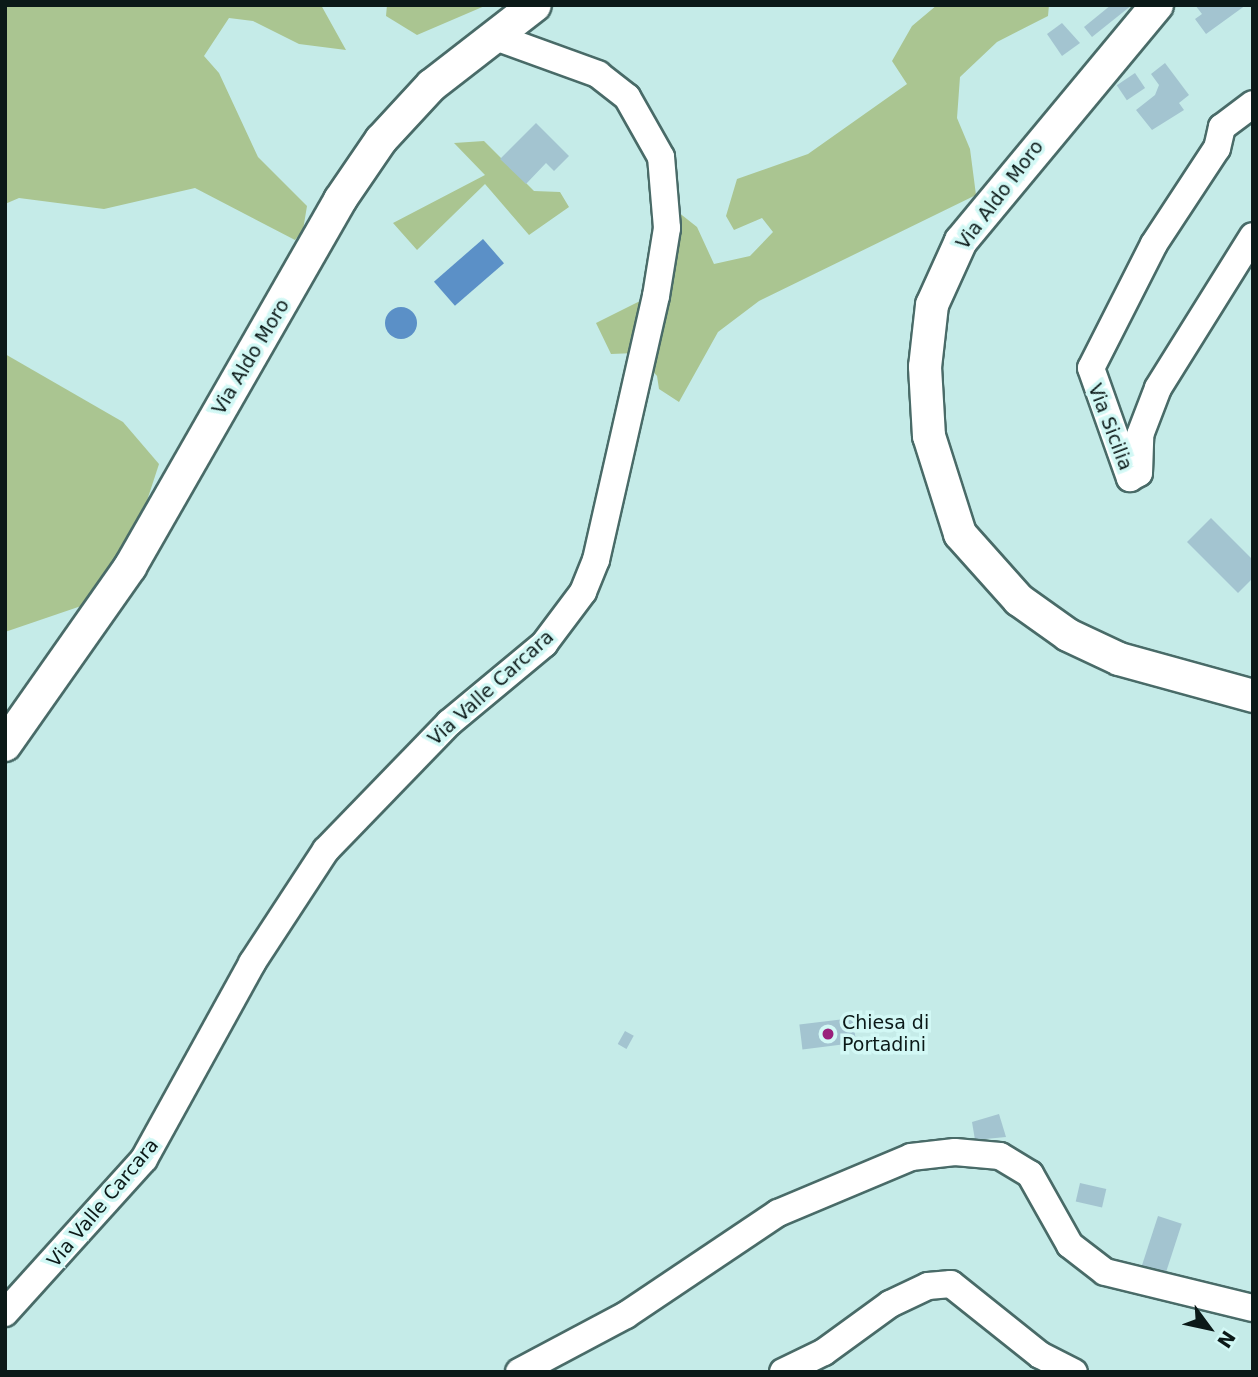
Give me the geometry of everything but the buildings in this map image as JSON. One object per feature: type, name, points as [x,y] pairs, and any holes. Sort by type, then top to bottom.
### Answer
[{"type":"main road","name":"Via Aldo Moro","points":[[5,745],[130,567],[347,190],[410,107],[493,36],[535,5]]},
{"type":"main road","name":"Via Aldo Moro","points":[[1157,5],[961,242],[932,305],[925,367],[929,436],[960,534],[1019,600],[1068,635],[1119,659],[1253,696]]},
{"type":"street","name":"Via Valle Carcara","points":[[5,1313],[144,1159],[252,963],[326,850],[449,723],[544,644],[583,592],[596,560],[656,296],[667,228],[661,157],[627,97],[598,74],[493,36]]},
{"type":"street","name":"Via Sicilia","points":[[1253,104],[1222,127],[1217,148],[1154,244],[1091,368],[1130,478],[1139,474],[1140,435],[1158,388],[1253,236]]},
{"type":"street","points":[[519,1372],[625,1323],[778,1213],[911,1157],[955,1152],[1000,1156],[1030,1174],[1070,1245],[1105,1272],[1253,1308]]},
{"type":"street","points":[[783,1372],[824,1352],[890,1304],[928,1286],[951,1284],[1040,1355],[1074,1372]]},
{"type":"green space","points":[[5,5],[321,5],[346,50],[299,44],[253,21],[229,18],[204,56],[219,73],[258,157],[307,206],[303,230],[295,240],[195,188],[104,209],[19,198],[5,204]]},
{"type":"green space","points":[[387,5],[487,5],[417,35],[386,16]]},
{"type":"green space","points":[[937,5],[1049,5],[1048,16],[997,42],[960,77],[957,118],[970,149],[976,195],[759,301],[718,332],[679,402],[659,389],[657,376],[636,353],[611,354],[596,323],[644,299],[673,208],[697,227],[714,264],[750,256],[773,232],[762,218],[734,230],[726,216],[737,179],[808,154],[907,84],[892,61],[912,26]]},
{"type":"green space","points":[[484,141],[534,191],[560,192],[569,207],[529,235],[485,184],[417,250],[393,223],[485,175],[454,143]]},
{"type":"green space","points":[[5,354],[123,422],[159,464],[140,522],[87,604],[5,632]]},
{"type":"water","points":[[483,239],[504,263],[455,306],[434,282]]},
{"type":"water","points":[[401,307],[412,312],[417,323],[412,334],[401,339],[390,334],[385,323],[390,312]]},
{"type":"place","name":"Chiesa di Portadini","points":[[828,1034]]}]
